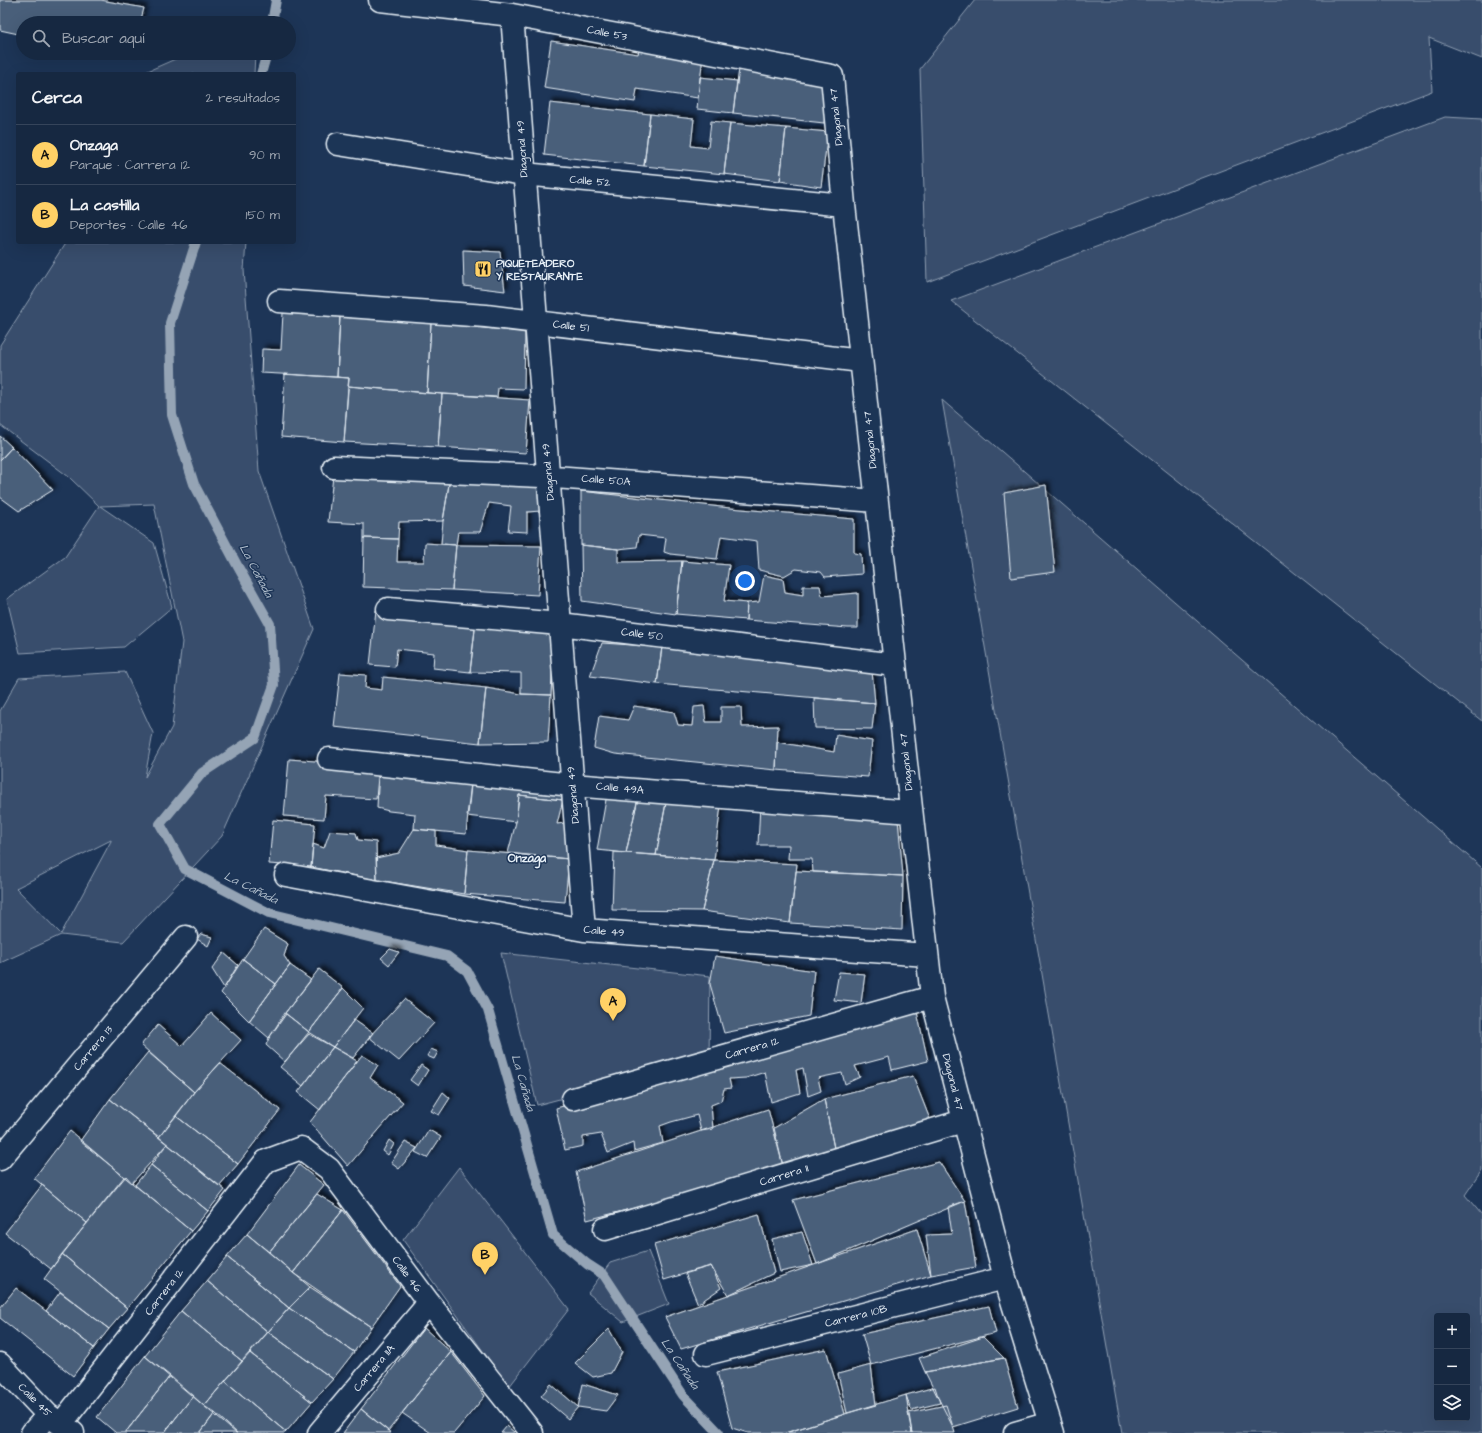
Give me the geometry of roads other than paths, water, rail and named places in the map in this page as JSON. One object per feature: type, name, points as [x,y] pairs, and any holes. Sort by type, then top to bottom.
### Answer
[{"type":"street","name":"Calle 53","points":[[380,0],[512,15],[832,76]]},
{"type":"street","name":"Diagonal 49","points":[[512,15],[584,930]]},
{"type":"street","name":"Diagonal 47","points":[[832,76],[844,205],[912,812],[926,955],[932,997],[1005,1278],[1051,1428]]},
{"type":"street","name":"Calle 52","points":[[338,144],[524,174],[844,205]]},
{"type":"street","name":"Calle 51","points":[[279,301],[536,321],[861,361]]},
{"type":"street","name":"Calle 50A","points":[[334,467],[548,476],[877,501]]},
{"type":"street","name":"Calle 50","points":[[388,610],[560,624],[895,665]]},
{"type":"street","name":"Calle 49A","points":[[329,759],[572,785],[912,812]]},
{"type":"street","name":"Calle 49","points":[[286,875],[584,930],[926,955]]},
{"type":"street","name":"Carrera 13","points":[[0,1159],[186,937]]},
{"type":"street","name":"Carrera 12","points":[[573,1099],[932,997]]},
{"type":"street","name":"Carrera 11","points":[[605,1229],[963,1121]]},
{"type":"street","name":"Calle 46","points":[[266,1160],[301,1148],[329,1169],[429,1304],[532,1433]]},
{"type":"street","name":"Carrera 12","points":[[32,1433],[61,1424],[266,1160]]},
{"type":"street","name":"Carrera 10B","points":[[706,1354],[1005,1278]]},
{"type":"street","name":"Carrera 11A","points":[[319,1433],[429,1304]]},
{"type":"street","name":"Calle 45","points":[[0,1364],[61,1424]]},
{"type":"street","points":[[1015,1433],[1051,1428]]},
{"type":"waterway","name":"La Cañada","points":[[273,16],[276,0]]},
{"type":"waterway","name":"La Cañada","points":[[262,72],[265,60]]},
{"type":"waterway","name":"La Cañada","points":[[195,244],[170,323],[172,415],[194,484],[270,624],[274,685],[255,738],[202,773],[160,824],[185,869],[269,913],[447,956],[467,971],[488,1010],[553,1235],[587,1264],[604,1275],[683,1395],[719,1433]]},
{"type":"place","name":"PIQUETEADERO Y RESTAURANTE","points":[[483,269]]},
{"type":"place","name":"Onzaga","points":[[613,1021]]},
{"type":"place","name":"La castilla","points":[[485,1275]]},
{"type":"district","name":"Onzaga","points":[[527,858]]}]
